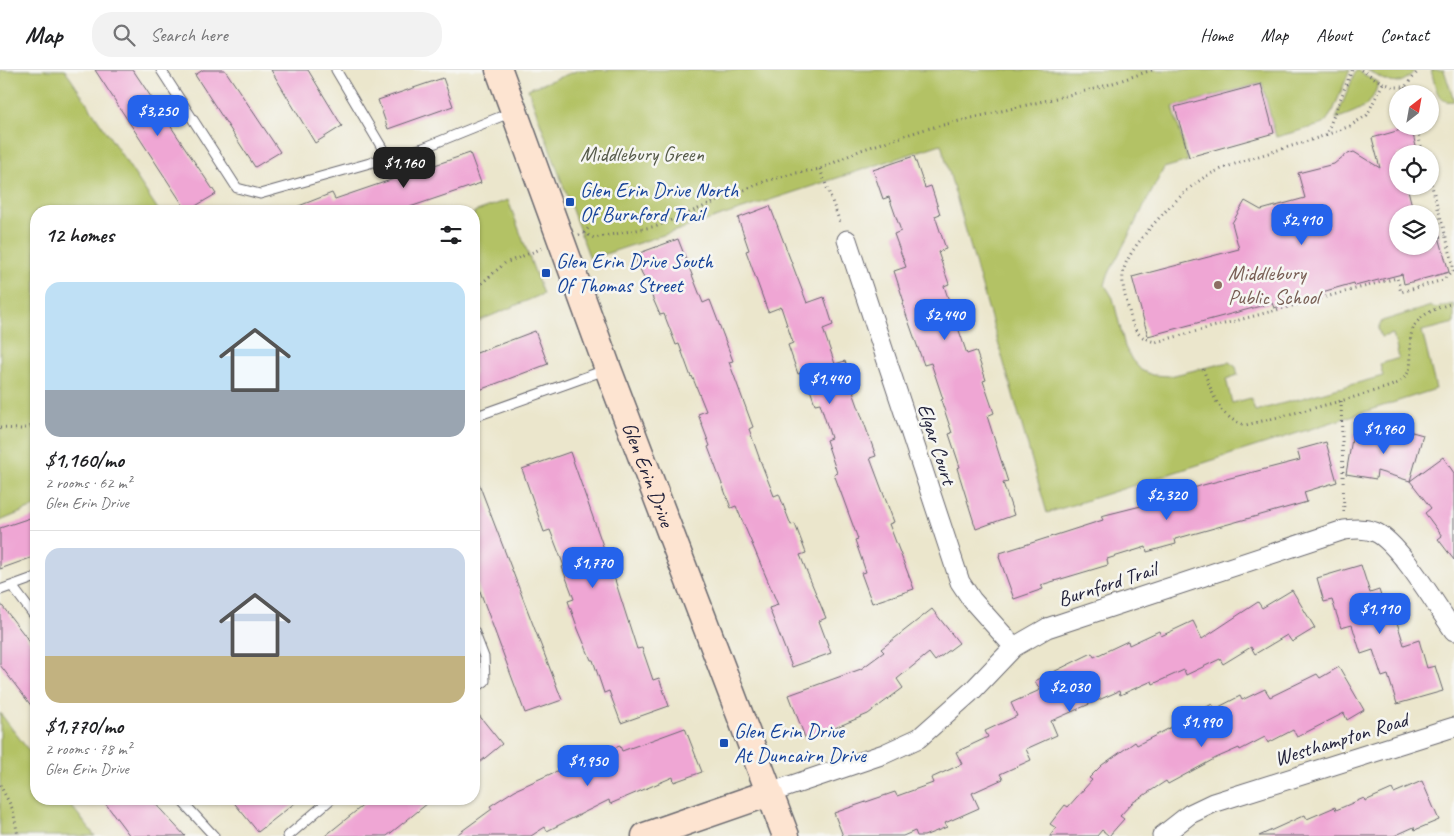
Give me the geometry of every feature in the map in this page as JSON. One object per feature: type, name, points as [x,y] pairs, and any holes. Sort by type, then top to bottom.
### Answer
[{"type":"street","name":"Glen Erin Drive","points":[[499,70],[512,112],[572,237],[608,369],[786,836]]},
{"type":"street","name":"Elgar Court","points":[[846,240],[960,582],[972,600],[1014,647]]},
{"type":"street","name":"Burnford Trail","points":[[769,793],[884,754],[919,738],[966,696],[1014,647],[1047,628],[1344,530],[1360,528],[1375,532],[1386,538],[1399,553],[1454,631]]},
{"type":"street","name":"Westhampton Road","points":[[1162,836],[1190,814],[1212,803],[1454,727]]},
{"type":"street","points":[[646,836],[769,793]]},
{"type":"lane","points":[[161,70],[237,188],[260,194],[423,148],[512,112]]},
{"type":"lane","points":[[336,70],[388,158]]},
{"type":"lane","points":[[480,416],[608,369]]},
{"type":"lane","points":[[0,590],[30,580]]},
{"type":"lane","points":[[12,586],[30,610]]},
{"type":"lane","points":[[480,647],[484,657],[485,681],[480,685]]},
{"type":"lane","points":[[186,805],[214,836]]},
{"type":"lane","points":[[288,836],[324,805]]},
{"type":"path","points":[[572,237],[594,238],[657,226],[766,181],[796,172],[820,169],[860,150],[922,130],[1080,93],[1152,70]]},
{"type":"path","points":[[1326,135],[1352,70]]},
{"type":"path","points":[[1361,70],[1389,85]]},
{"type":"path","points":[[1407,85],[1419,70]]},
{"type":"path","points":[[1383,83],[1366,115],[1350,126],[1208,175],[1180,196],[1132,251],[1124,267],[1122,282],[1135,330],[1144,339],[1156,342],[1397,278],[1401,292],[1443,280],[1452,271],[1434,195]]},
{"type":"path","points":[[820,169],[846,240]]},
{"type":"path","points":[[480,285],[506,263],[572,237],[590,226]]},
{"type":"path","points":[[1439,237],[1445,235]]},
{"type":"path","points":[[1204,369],[1224,414],[1234,422],[1246,425],[1340,401],[1392,386],[1404,379],[1410,369],[1409,341],[1414,326],[1430,311],[1454,303]]},
{"type":"path","points":[[1340,401],[1344,530]]},
{"type":"path","points":[[0,428],[21,429],[30,427]]},
{"type":"path","points":[[0,785],[13,810],[18,836]]},
{"type":"green space","points":[[0,70],[65,70],[155,205],[30,205],[30,508],[0,521]]},
{"type":"green space","name":"Middlebury Green","points":[[579,70],[1350,70],[1333,111],[1324,124],[1276,137],[1262,83],[1173,107],[1188,161],[1164,168],[1108,275],[1105,285],[1113,298],[1125,347],[1132,360],[1141,370],[1152,375],[1170,376],[1229,362],[1236,367],[1238,375],[1226,379],[1232,403],[1251,398],[1255,411],[1383,376],[1380,364],[1399,358],[1393,334],[1381,337],[1378,329],[1382,321],[1431,306],[1436,308],[1454,304],[1454,323],[1422,331],[1436,389],[1047,513],[941,144],[590,259],[528,89]]},
{"type":"green space","points":[[1356,70],[1378,82],[1376,91],[1363,107],[1336,119]]},
{"type":"green space","points":[[1367,70],[1415,70],[1404,81],[1392,82]]},
{"type":"green space","points":[[1431,70],[1444,70],[1454,101],[1443,100],[1439,95],[1439,85],[1435,85]]},
{"type":"green space","points":[[508,200],[543,294],[480,320],[480,210]]},
{"type":"green space","points":[[0,713],[30,752],[30,805],[71,805],[95,836],[0,836]]},
{"type":"building","points":[[95,70],[133,70],[216,194],[197,205],[183,205]]},
{"type":"building","points":[[203,70],[225,70],[280,152],[255,167],[195,75]]},
{"type":"building","points":[[271,70],[308,70],[342,126],[315,143]]},
{"type":"building","points":[[443,78],[453,106],[388,129],[378,100]]},
{"type":"building","points":[[1261,84],[1274,133],[1189,157],[1175,107]]},
{"type":"building","points":[[1389,133],[1389,135],[1413,135],[1416,145],[1389,145],[1389,195],[1409,195],[1412,205],[1389,205],[1389,255],[1439,255],[1439,237],[1449,272],[1404,284],[1402,274],[1355,286],[1354,283],[1322,292],[1323,295],[1274,308],[1272,303],[1148,336],[1132,277],[1239,249],[1232,223],[1245,201],[1261,210],[1305,198],[1298,173],[1334,164],[1345,155],[1354,152],[1380,168],[1372,138]]},
{"type":"building","points":[[470,153],[481,183],[416,205],[301,205],[332,193],[335,199]]},
{"type":"building","points":[[914,156],[925,188],[931,186],[940,214],[935,216],[946,249],[938,252],[949,284],[944,286],[967,354],[976,351],[986,380],[983,381],[994,413],[987,416],[1008,482],[1003,483],[1014,515],[976,529],[957,468],[960,467],[949,434],[952,433],[941,400],[943,399],[931,363],[924,365],[902,303],[904,302],[894,271],[906,267],[894,234],[901,231],[889,197],[883,199],[873,170]]},
{"type":"building","points":[[770,206],[807,303],[824,297],[833,325],[823,329],[835,364],[845,361],[855,391],[853,392],[876,456],[870,458],[894,522],[889,524],[914,589],[872,603],[861,573],[866,572],[855,540],[858,539],[834,474],[837,473],[826,440],[831,438],[820,403],[815,404],[804,372],[798,374],[788,345],[793,343],[781,307],[768,312],[746,251],[749,250],[738,218]]},
{"type":"building","points":[[678,239],[703,303],[710,300],[733,361],[729,362],[753,427],[749,429],[760,460],[774,496],[779,494],[791,525],[795,524],[806,553],[800,555],[826,618],[819,621],[831,653],[792,667],[769,608],[778,605],[736,506],[731,508],[708,447],[710,446],[698,414],[706,411],[679,344],[676,345],[664,314],[660,315],[634,255]]},
{"type":"building","points":[[535,331],[548,364],[480,390],[480,352]]},
{"type":"building","points":[[1394,427],[1423,435],[1410,481],[1377,471],[1376,479],[1346,474],[1353,433],[1390,440]]},
{"type":"building","points":[[1326,442],[1337,482],[1304,492],[1307,502],[1175,539],[1176,544],[1147,552],[1146,547],[1107,559],[1108,565],[1041,585],[1043,589],[1014,599],[999,557],[1000,553],[1103,520],[1101,516],[1169,499],[1168,496],[1203,485],[1300,460],[1297,450]]},
{"type":"building","points":[[570,452],[637,649],[642,648],[653,680],[659,678],[669,706],[621,723],[609,691],[604,693],[593,660],[591,660],[578,629],[568,601],[574,599],[562,567],[564,566],[550,530],[544,532],[522,469]]},
{"type":"building","points":[[1443,457],[1454,473],[1454,560],[1438,539],[1442,536],[1425,513],[1431,508],[1410,481]]},
{"type":"building","points":[[480,487],[562,700],[525,713],[480,591]]},
{"type":"building","points":[[30,518],[30,558],[0,569],[0,528]]},
{"type":"building","points":[[1361,565],[1370,593],[1379,590],[1388,618],[1395,616],[1404,645],[1419,640],[1427,668],[1435,666],[1443,691],[1397,704],[1388,675],[1382,677],[1373,650],[1361,654],[1352,625],[1341,628],[1332,600],[1324,602],[1317,578]]},
{"type":"building","points":[[1292,590],[1315,628],[1292,642],[1287,635],[1255,654],[1251,647],[1223,664],[1220,659],[1186,675],[1184,670],[1153,684],[1152,681],[1120,695],[1119,691],[1051,721],[1057,735],[1026,749],[1031,760],[1000,774],[1003,779],[972,793],[979,808],[945,823],[947,827],[924,836],[917,836],[915,831],[903,836],[843,836],[834,813],[895,792],[897,796],[933,783],[931,778],[962,764],[956,752],[988,737],[985,731],[1017,716],[1011,703],[1040,690],[1035,681],[1092,653],[1094,657],[1128,641],[1129,645],[1159,631],[1161,636],[1193,621],[1202,639],[1258,602],[1262,608]]},
{"type":"building","points":[[0,603],[30,642],[30,704],[0,665]]},
{"type":"building","points":[[932,609],[959,643],[935,661],[929,653],[897,679],[903,688],[868,714],[806,740],[789,695],[861,669],[884,652],[881,649]]},
{"type":"building","points":[[1339,667],[1364,710],[1347,720],[1344,713],[1297,737],[1293,730],[1268,743],[1265,737],[1240,750],[1239,748],[1216,758],[1168,784],[1166,781],[1132,803],[1120,816],[1124,819],[1109,836],[1102,830],[1097,836],[1050,836],[1056,828],[1050,824],[1065,805],[1068,807],[1092,780],[1089,778],[1102,765],[1135,742],[1137,745],[1212,704],[1215,709],[1240,696],[1242,700],[1265,689],[1270,697],[1317,674],[1320,678]]},
{"type":"building","points":[[480,716],[502,744],[480,762]]},
{"type":"building","points":[[685,728],[702,772],[674,782],[673,777],[610,804],[609,800],[547,831],[545,827],[531,836],[455,836],[492,809],[490,806],[515,790],[584,758],[620,746],[622,751]]},
{"type":"building","points":[[1422,781],[1439,820],[1415,830],[1414,827],[1394,836],[1259,836],[1305,815],[1307,819],[1335,807],[1336,810],[1364,798],[1365,801],[1392,789],[1394,793]]},
{"type":"building","points":[[107,805],[157,805],[185,836],[130,836]]},
{"type":"building","points":[[236,805],[292,805],[258,832]]},
{"type":"building","points":[[364,805],[426,805],[387,836],[325,836]]},
{"type":"place","name":"Glen Erin Drive North Of Burnford Trail","points":[[570,202]]},
{"type":"place","name":"Glen Erin Drive South Of Thomas Street","points":[[546,273]]},
{"type":"place","name":"Middlebury Public School","points":[[1218,285]]},
{"type":"place","name":"Glen Erin Drive At Duncairn Drive","points":[[724,743]]}]
